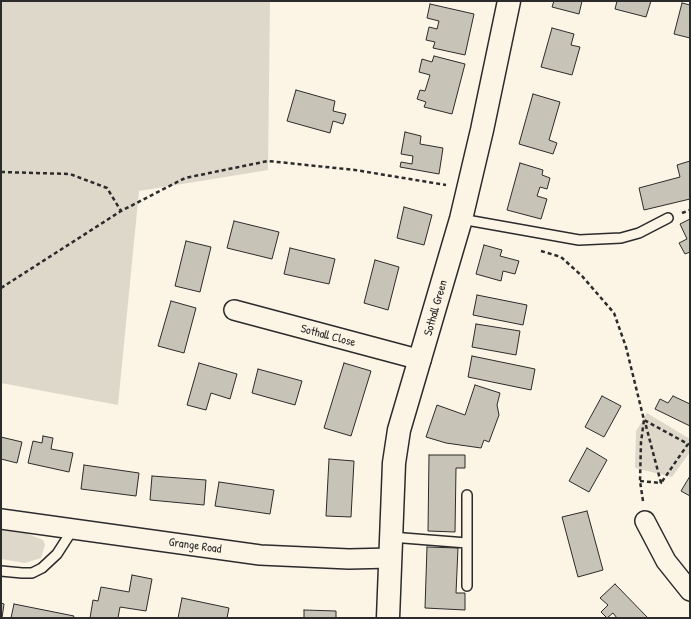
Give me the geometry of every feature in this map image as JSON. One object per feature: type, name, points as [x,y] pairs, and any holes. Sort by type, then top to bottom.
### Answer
[{"type":"street","name":"Sothall Green","points":[[388,618],[394,463],[399,430],[421,360],[461,219],[509,1]]},
{"type":"street","name":"Sothall Close","points":[[234,310],[421,360]]},
{"type":"street","name":"Grange Road","points":[[1,519],[260,555],[349,559],[391,547]]},
{"type":"street","points":[[645,521],[666,560],[690,591]]},
{"type":"lane","points":[[461,219],[579,240],[621,238],[639,232],[668,218]]},
{"type":"lane","points":[[467,495],[467,586]]},
{"type":"lane","points":[[1,571],[32,573],[42,568],[57,554],[73,529]]},
{"type":"lane","points":[[391,547],[467,543]]},
{"type":"path","points":[[1,288],[121,211],[185,178],[268,161],[355,170],[468,189]]},
{"type":"path","points":[[1,172],[70,174],[107,188],[121,211]]},
{"type":"path","points":[[540,251],[561,257],[582,276],[614,313],[628,353],[661,482]]},
{"type":"path","points":[[644,420],[641,442],[640,481],[645,521]]},
{"type":"path","points":[[644,420],[688,444],[661,482]]},
{"type":"path","points":[[640,481],[661,482]]},
{"type":"shaded area","points":[[1,1],[270,1],[268,170],[139,191],[118,405],[1,383]]},
{"type":"shaded area","points":[[647,413],[690,439],[690,452],[672,477],[635,468],[636,431]]},
{"type":"shaded area","points":[[1,530],[28,534],[43,540],[45,545],[41,558],[25,563],[1,559]]},
{"type":"building","points":[[554,1],[582,1],[579,14],[552,7]]},
{"type":"building","points":[[617,1],[651,1],[646,17],[615,9]]},
{"type":"building","points":[[682,3],[690,5],[690,38],[674,34]]},
{"type":"building","points":[[430,4],[474,14],[465,55],[433,48],[435,42],[426,40],[429,27],[437,29],[439,21],[427,18]]},
{"type":"building","points":[[552,28],[574,34],[571,45],[580,47],[572,75],[541,67]]},
{"type":"building","points":[[434,56],[465,64],[452,114],[424,107],[426,102],[417,99],[420,90],[425,91],[430,75],[419,72],[422,59],[432,62]]},
{"type":"building","points":[[296,90],[335,101],[333,111],[346,114],[343,124],[333,121],[330,133],[287,121]]},
{"type":"building","points":[[533,94],[560,102],[549,140],[557,143],[553,154],[519,144]]},
{"type":"building","points":[[405,132],[421,136],[420,144],[443,148],[439,174],[400,167],[401,162],[412,164],[413,156],[401,154]]},
{"type":"building","points":[[690,161],[690,199],[644,210],[639,188],[680,177],[677,165]]},
{"type":"building","points":[[520,163],[543,170],[542,175],[550,178],[547,189],[540,187],[537,196],[547,199],[541,219],[507,210]]},
{"type":"building","points":[[404,207],[432,215],[424,245],[397,238]]},
{"type":"building","points":[[690,219],[690,252],[685,254],[679,243],[687,239],[680,224]]},
{"type":"building","points":[[234,221],[279,232],[272,259],[227,248]]},
{"type":"building","points":[[186,241],[211,247],[200,292],[175,286]]},
{"type":"building","points":[[484,245],[502,250],[500,256],[519,261],[515,274],[503,271],[501,281],[476,274]]},
{"type":"building","points":[[290,248],[335,259],[329,284],[284,274]]},
{"type":"building","points":[[375,260],[399,267],[388,310],[364,303]]},
{"type":"building","points":[[477,295],[527,305],[523,325],[473,315]]},
{"type":"building","points":[[171,301],[196,308],[184,353],[158,346]]},
{"type":"building","points":[[476,324],[520,331],[516,355],[472,347]]},
{"type":"building","points":[[472,356],[535,369],[531,390],[468,377]]},
{"type":"building","points":[[199,363],[237,374],[230,399],[211,393],[206,410],[187,405]]},
{"type":"building","points":[[344,363],[371,371],[351,436],[324,428]]},
{"type":"building","points":[[258,369],[302,381],[295,405],[252,393]]},
{"type":"building","points":[[475,385],[500,393],[497,405],[499,415],[489,442],[484,440],[481,448],[446,443],[426,437],[437,405],[465,415]]},
{"type":"building","points":[[602,396],[621,406],[604,437],[585,427]]},
{"type":"building","points":[[673,396],[690,404],[690,426],[655,409],[660,399],[668,403]]},
{"type":"building","points":[[43,436],[53,438],[51,449],[73,453],[69,472],[28,463],[33,441],[42,443]]},
{"type":"building","points":[[1,437],[22,442],[17,463],[1,459]]},
{"type":"building","points":[[587,448],[607,460],[589,492],[569,481]]},
{"type":"building","points":[[429,455],[465,455],[465,468],[456,468],[455,532],[428,531]]},
{"type":"building","points":[[329,459],[354,461],[351,517],[326,516]]},
{"type":"building","points":[[84,465],[139,473],[136,496],[81,489]]},
{"type":"building","points":[[152,476],[206,480],[204,505],[150,500]]},
{"type":"building","points":[[690,476],[690,496],[681,491]]},
{"type":"building","points":[[219,482],[274,490],[270,514],[215,506]]},
{"type":"building","points":[[587,511],[603,570],[578,577],[562,517]]},
{"type":"building","points":[[427,547],[458,548],[456,593],[465,593],[465,610],[425,608]]},
{"type":"building","points":[[132,575],[152,579],[146,611],[120,607],[118,618],[90,618],[93,600],[98,601],[101,587],[129,592]]},
{"type":"building","points":[[615,584],[648,618],[617,618],[613,613],[607,618],[601,612],[608,605],[600,598]]},
{"type":"building","points":[[182,598],[229,608],[227,618],[178,618]]},
{"type":"building","points":[[1,603],[4,604],[2,618],[1,618]]},
{"type":"building","points":[[14,604],[74,616],[73,618],[11,618]]},
{"type":"building","points":[[304,610],[336,611],[336,618],[304,618]]}]
